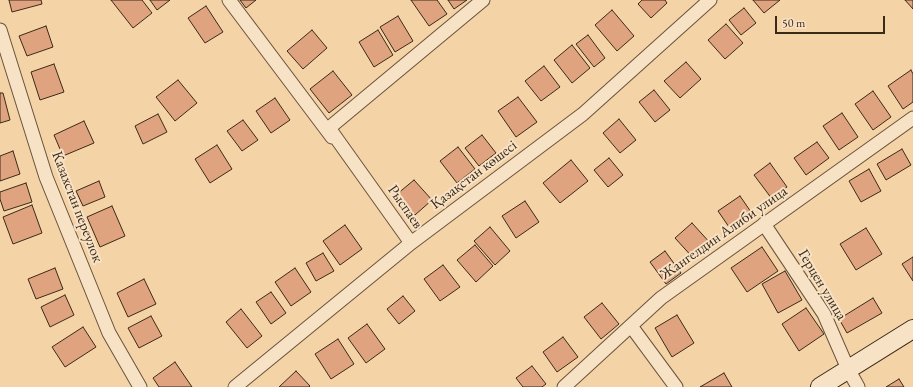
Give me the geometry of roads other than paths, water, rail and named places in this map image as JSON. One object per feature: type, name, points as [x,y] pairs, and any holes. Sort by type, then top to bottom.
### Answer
[{"type":"street","name":"Рыспаев","points":[[229,0],[411,243]]},
{"type":"street","name":"Рыспаев","points":[[411,243],[329,128],[483,0]]},
{"type":"street","name":"Қазақстан көшесі","points":[[235,387],[411,243],[583,114],[710,0]]},
{"type":"street","name":"Казахстан переулок","points":[[0,30],[49,185],[109,333],[140,387]]},
{"type":"street","name":"Жангелдин Алиби улица","points":[[564,387],[661,298],[913,118]]},
{"type":"street","name":"Герцен улица","points":[[764,224],[824,314],[848,369],[858,387]]},
{"type":"street","points":[[631,326],[676,387]]},
{"type":"street","points":[[820,387],[913,329]]}]
